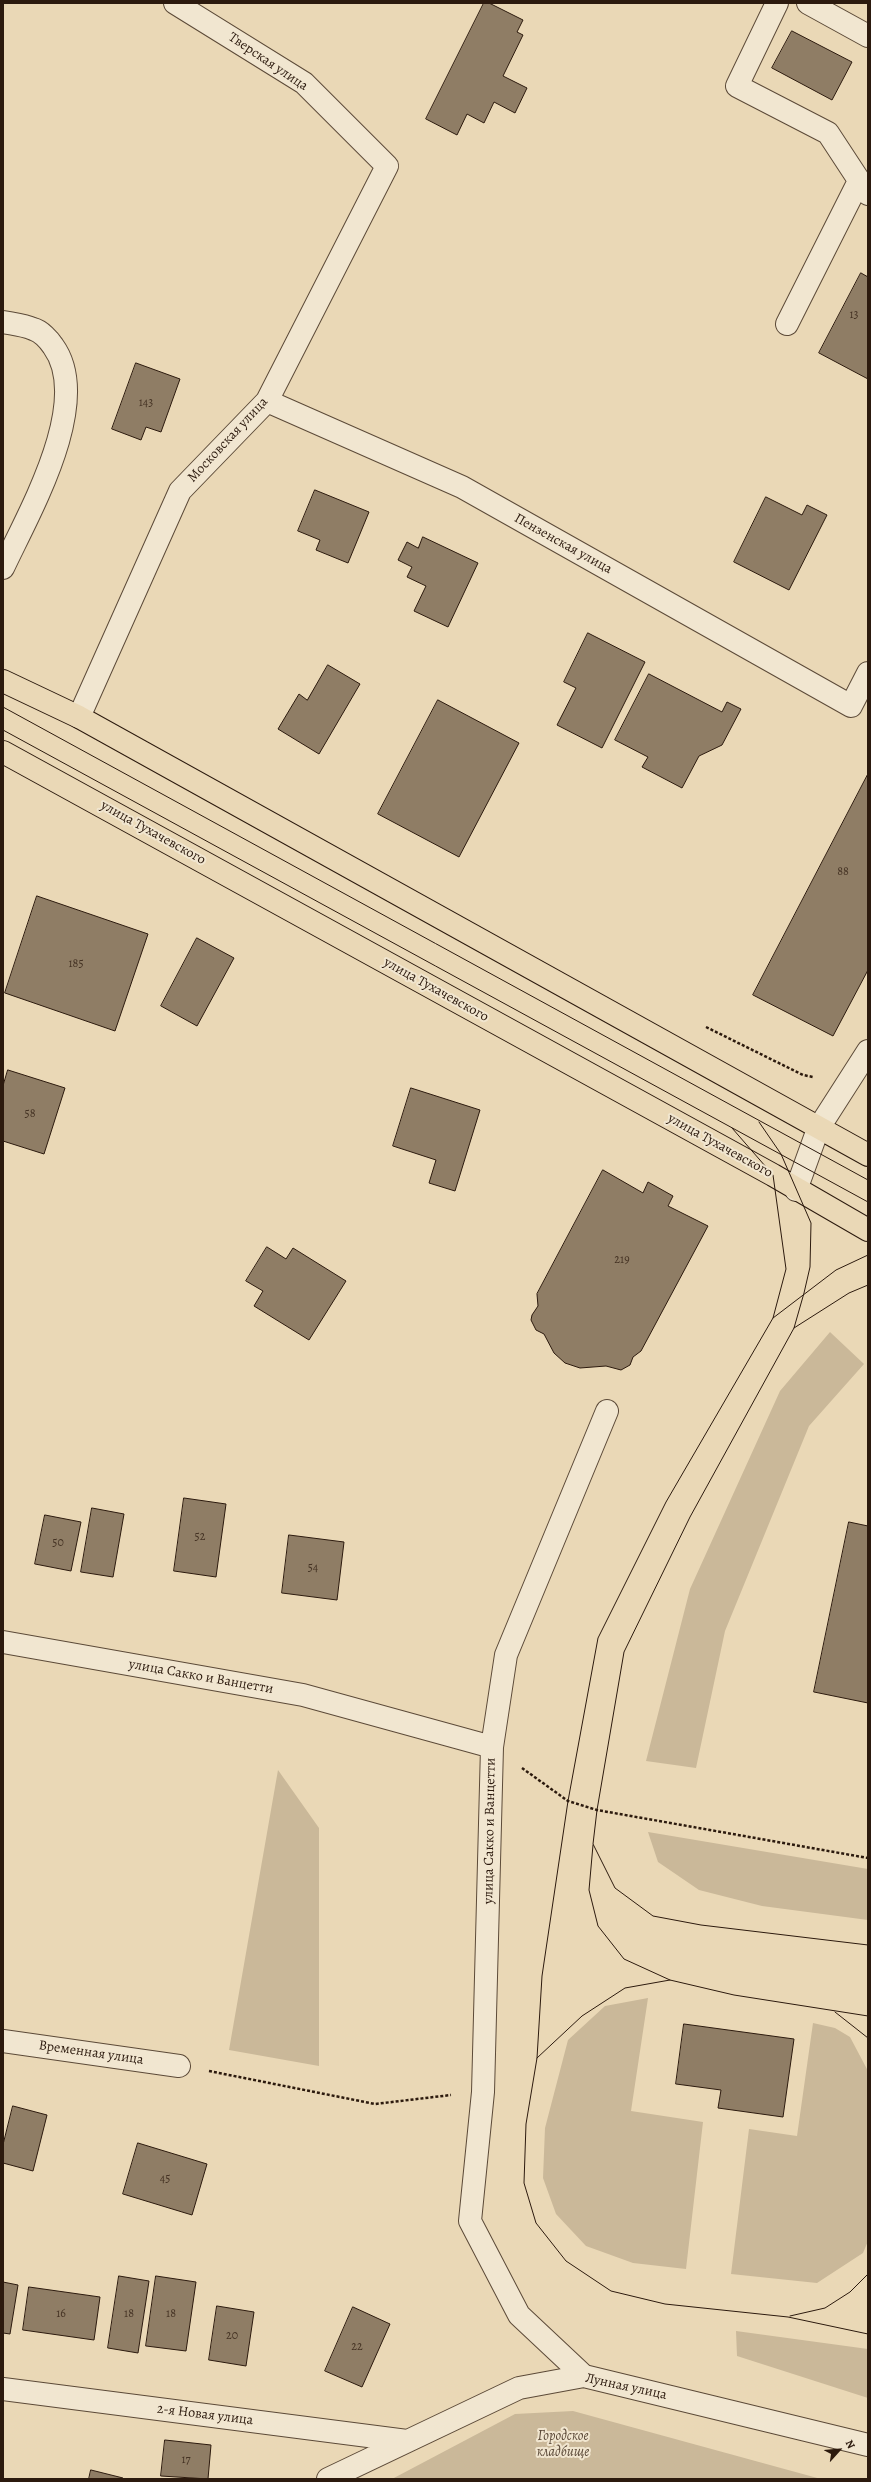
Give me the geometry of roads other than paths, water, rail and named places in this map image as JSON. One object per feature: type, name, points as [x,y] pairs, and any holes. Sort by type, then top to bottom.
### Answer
[{"type":"main road","points":[[3,681],[79,717],[818,1129],[868,1155]]},
{"type":"main road","name":"улица Тухачевского","points":[[3,752],[868,1230]]},
{"type":"street","name":"Тверская улица","points":[[175,3],[304,83],[387,166]]},
{"type":"street","points":[[777,3],[737,86],[828,133],[863,187],[787,324]]},
{"type":"street","points":[[808,3],[868,36]]},
{"type":"street","name":"Московская улица","points":[[79,717],[180,490],[267,401],[387,166]]},
{"type":"street","points":[[3,322],[33,329],[42,334],[59,354],[66,378],[63,421],[56,453],[3,568]]},
{"type":"street","name":"Пензенская улица","points":[[267,401],[462,487],[851,706],[868,673]]},
{"type":"street","points":[[796,1190],[818,1129],[868,1051]]},
{"type":"street","points":[[492,1747],[506,1654],[607,1411]]},
{"type":"street","name":"улица Сакко и Ванцетти","points":[[3,1642],[303,1695],[492,1747],[483,2092],[470,2221],[520,2315],[584,2376]]},
{"type":"street","name":"Временная улица","points":[[3,2040],[180,2066]]},
{"type":"street","name":"Лунная улица","points":[[328,2479],[519,2388],[584,2376],[868,2445]]},
{"type":"street","name":"2-я Новая улица","points":[[3,2389],[407,2441]]},
{"type":"tram line","points":[[3,707],[868,1180]]},
{"type":"tram line","points":[[3,730],[868,1202]]},
{"type":"tram line","points":[[759,1122],[781,1154],[811,1223],[810,1267],[794,1328],[690,1517],[624,1652],[597,1810],[593,1844],[615,1888],[653,1916],[701,1925],[868,1945]]},
{"type":"tram line","points":[[732,1128],[773,1175],[786,1269],[773,1318],[666,1502],[598,1638],[568,1801],[542,1976],[537,2058],[526,2124],[524,2183],[536,2223],[566,2261],[611,2291],[665,2304],[788,2317],[868,2334]]},
{"type":"tram line","points":[[773,1318],[836,1270],[868,1255]]},
{"type":"tram line","points":[[794,1328],[849,1293],[868,1285]]},
{"type":"tram line","points":[[593,1845],[589,1890],[598,1926],[624,1959],[670,1980]]},
{"type":"tram line","points":[[537,2058],[582,2016],[625,1988],[670,1980],[734,1995],[868,2016]]},
{"type":"tram line","points":[[835,2012],[868,2038]]},
{"type":"tram line","points":[[790,2316],[825,2308],[850,2292],[868,2274]]},
{"type":"park label","name":"Городское кладбище","points":[[563,2446]]}]
